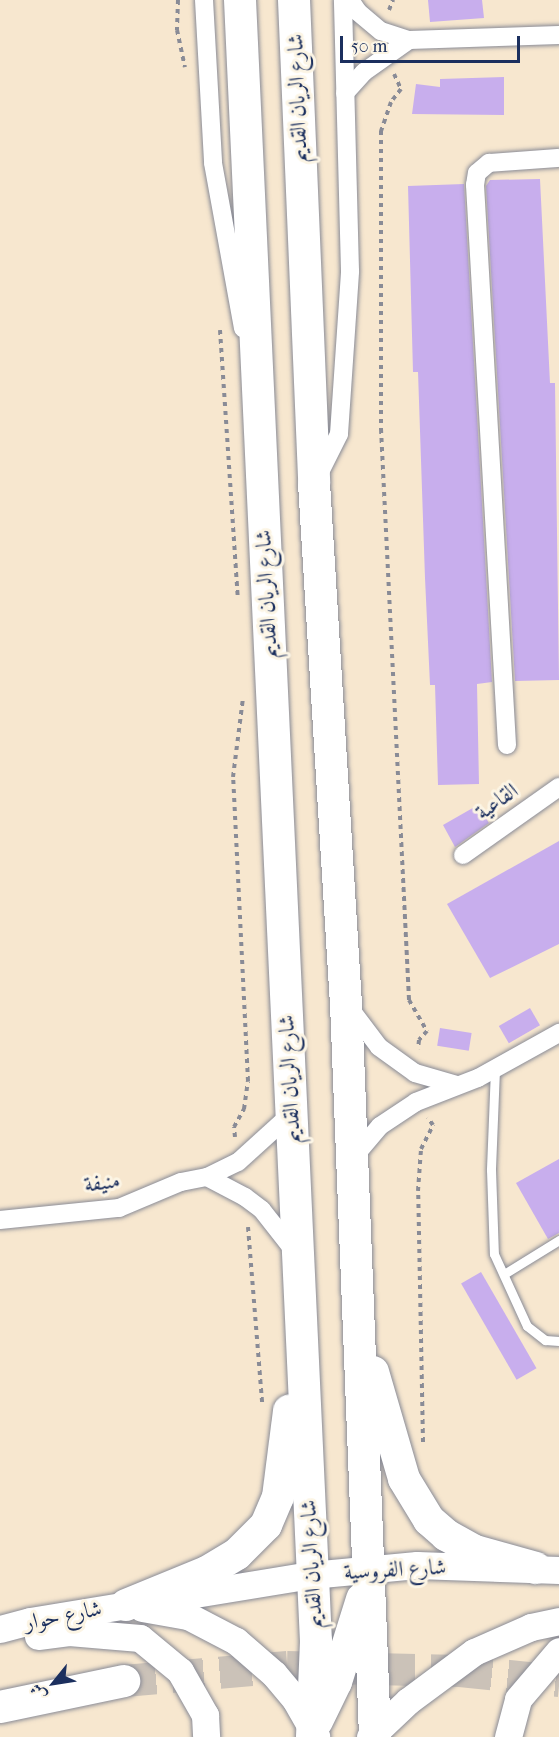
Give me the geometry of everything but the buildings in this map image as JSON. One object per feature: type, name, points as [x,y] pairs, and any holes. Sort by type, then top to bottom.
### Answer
[{"type":"highway","name":"شارع الريان القديم","points":[[240,0],[299,1258],[311,1575],[316,1641],[312,1735]]},
{"type":"highway","name":"شارع الريان القديم","points":[[294,0],[314,483],[346,1004],[357,1317],[371,1570],[372,1736]]},
{"type":"highway","points":[[357,1317],[398,1462],[416,1503],[446,1535],[476,1551],[547,1569]]},
{"type":"highway","points":[[126,1605],[207,1572],[237,1554],[266,1525],[278,1497],[300,1321]]},
{"type":"highway","points":[[312,1735],[336,1682],[371,1570]]},
{"type":"highway","points":[[316,1641],[336,1682],[372,1736]]},
{"type":"highway","points":[[0,1707],[124,1681]]},
{"type":"main road","name":"شارع الفروسية","points":[[126,1605],[311,1575],[417,1566],[547,1569]]},
{"type":"main road","name":"شارع حوار","points":[[0,1629],[126,1605]]},
{"type":"main road","points":[[126,1605],[188,1616],[236,1641],[274,1674],[296,1699],[312,1735]]},
{"type":"main road","points":[[372,1736],[451,1667],[474,1652],[531,1627],[559,1621]]},
{"type":"main road","points":[[0,1641],[69,1632],[140,1638],[180,1671],[205,1715],[206,1737]]},
{"type":"main road","points":[[508,1737],[519,1699],[559,1651]]},
{"type":"street","name":"شارع الريان القديم","points":[[314,483],[339,434],[350,271],[343,0]]},
{"type":"street","points":[[350,0],[358,12],[381,31],[408,40],[559,35]]},
{"type":"street","name":"شارع الريان القديم","points":[[202,4],[213,163],[259,421]]},
{"type":"street","points":[[345,93],[385,54],[408,40]]},
{"type":"street","points":[[507,744],[475,186],[477,173],[489,163],[559,158]]},
{"type":"street","name":"القاعية","points":[[463,855],[559,787]]},
{"type":"street","points":[[346,1004],[379,1047],[415,1073],[457,1085]]},
{"type":"street","points":[[352,1159],[380,1126],[416,1102],[495,1069],[559,1034]]},
{"type":"street","name":"منيفة","points":[[0,1220],[40,1213],[119,1208],[172,1185],[207,1177],[238,1162],[291,1114]]},
{"type":"street","points":[[207,1177],[245,1197],[277,1226],[299,1258]]},
{"type":"lane","points":[[495,1069],[491,1170],[494,1254],[527,1326],[545,1340],[559,1341]]},
{"type":"lane","points":[[504,1274],[559,1240]]},
{"type":"path","points":[[178,0],[177,30],[187,76]]},
{"type":"path","points":[[381,31],[393,0]]},
{"type":"path","points":[[385,54],[401,89],[391,102],[381,131],[381,429],[409,1000],[428,1031],[419,1040],[415,1073]]},
{"type":"path","points":[[219,320],[238,607]]},
{"type":"path","points":[[238,1162],[234,1127],[244,1109],[248,1081],[233,777],[244,690]]},
{"type":"path","points":[[416,1102],[433,1125],[421,1149],[418,1191],[423,1454]]},
{"type":"path","points":[[245,1197],[263,1409]]},
{"type":"tunnel","points":[[124,1681],[287,1667],[460,1671],[559,1681]]}]
